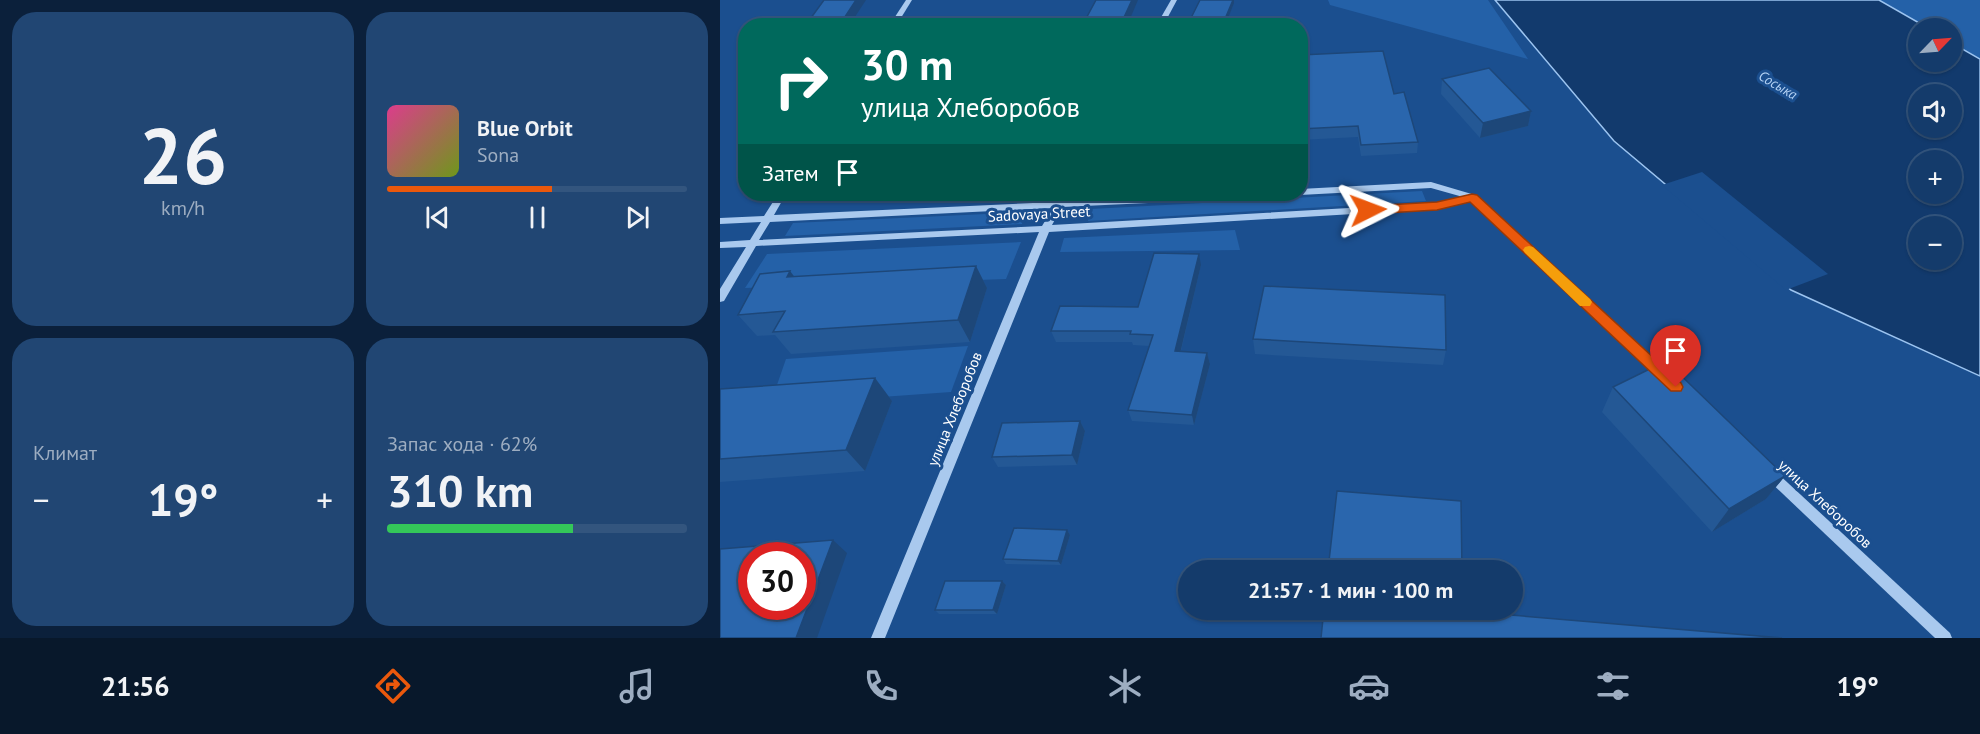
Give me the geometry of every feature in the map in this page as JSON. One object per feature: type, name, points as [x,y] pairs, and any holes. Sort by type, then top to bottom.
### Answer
[{"type":"street","points":[[897,18],[909,0]]},
{"type":"street","points":[[1164,18],[1174,0]]},
{"type":"street","points":[[1308,192],[1431,185],[1472,197],[1672,383]]},
{"type":"street","name":"Sadovaya Street","points":[[720,244],[1045,229],[1437,206],[1472,197]]},
{"type":"street","points":[[720,298],[777,201]]},
{"type":"street","name":"улица Хлеборобов","points":[[878,638],[1045,229],[1061,201]]},
{"type":"street","name":"Sadovaya Street","points":[[720,221],[1138,201]]},
{"type":"street","name":"улица Хлеборобов","points":[[1758,463],[1945,638]]},
{"type":"shaded area","points":[[1328,0],[1488,0],[1528,59],[1330,5]]},
{"type":"shaded area","points":[[1879,0],[1980,0],[1980,59],[1962,49],[1962,18],[1910,18]]},
{"type":"shaded area","points":[[1422,191],[1426,201],[1088,221],[1091,209],[1238,201],[1308,201],[1308,197]]},
{"type":"shaded area","points":[[1026,212],[1022,224],[785,236],[793,223]]},
{"type":"shaded area","points":[[1235,230],[1240,250],[1060,252],[1064,238]]},
{"type":"shaded area","points":[[1021,242],[1006,279],[745,288],[767,254]]},
{"type":"shaded area","points":[[968,346],[951,392],[770,405],[786,359]]},
{"type":"water","name":"Сосыка","points":[[1495,0],[1879,0],[1910,18],[1908,18],[1908,72],[1962,72],[1962,49],[1980,59],[1980,376],[1791,290],[1614,141]]},
{"type":"pier","points":[[1702,172],[1828,274],[1786,290],[1662,185]]},
{"type":"building","points":[[824,0],[856,0],[844,18],[811,18]]},
{"type":"building","points":[[1096,0],[1132,0],[1124,18],[1086,18]]},
{"type":"building","points":[[1200,0],[1233,0],[1225,18],[1191,18]]},
{"type":"building","points":[[1383,51],[1394,94],[1404,92],[1418,142],[1361,145],[1358,126],[1308,129],[1308,55]]},
{"type":"building","points":[[1489,68],[1531,111],[1483,123],[1442,79]]},
{"type":"building","points":[[1154,253],[1199,254],[1175,351],[1207,353],[1192,415],[1128,410],[1153,335],[1130,334],[1131,331],[1051,331],[1060,306],[1138,307]]},
{"type":"building","points":[[976,266],[958,320],[773,332],[785,311],[738,315],[760,274],[790,271],[787,277]]},
{"type":"building","points":[[1264,286],[1445,295],[1446,350],[1253,339]]},
{"type":"building","points":[[1666,361],[1785,476],[1729,509],[1613,387]]},
{"type":"building","points":[[875,378],[846,450],[720,459],[720,389]]},
{"type":"building","points":[[1080,421],[1072,455],[992,457],[1002,423]]},
{"type":"building","points":[[1337,491],[1461,501],[1462,560],[1329,560]]},
{"type":"building","points":[[1014,528],[1067,530],[1058,561],[1003,559]]},
{"type":"building","points":[[833,540],[816,585],[816,542],[808,542]]},
{"type":"building","points":[[738,548],[738,620],[803,620],[796,638],[720,638],[720,549]]},
{"type":"building","points":[[945,581],[1002,581],[993,610],[935,610]]},
{"type":"building","points":[[1523,616],[1782,638],[1321,638],[1323,620],[1523,620]]},
{"type":"slow traffic","points":[[1529,250],[1585,302]]},
{"type":"route","points":[[1368,210],[1437,206],[1472,197],[1676,387]]}]
